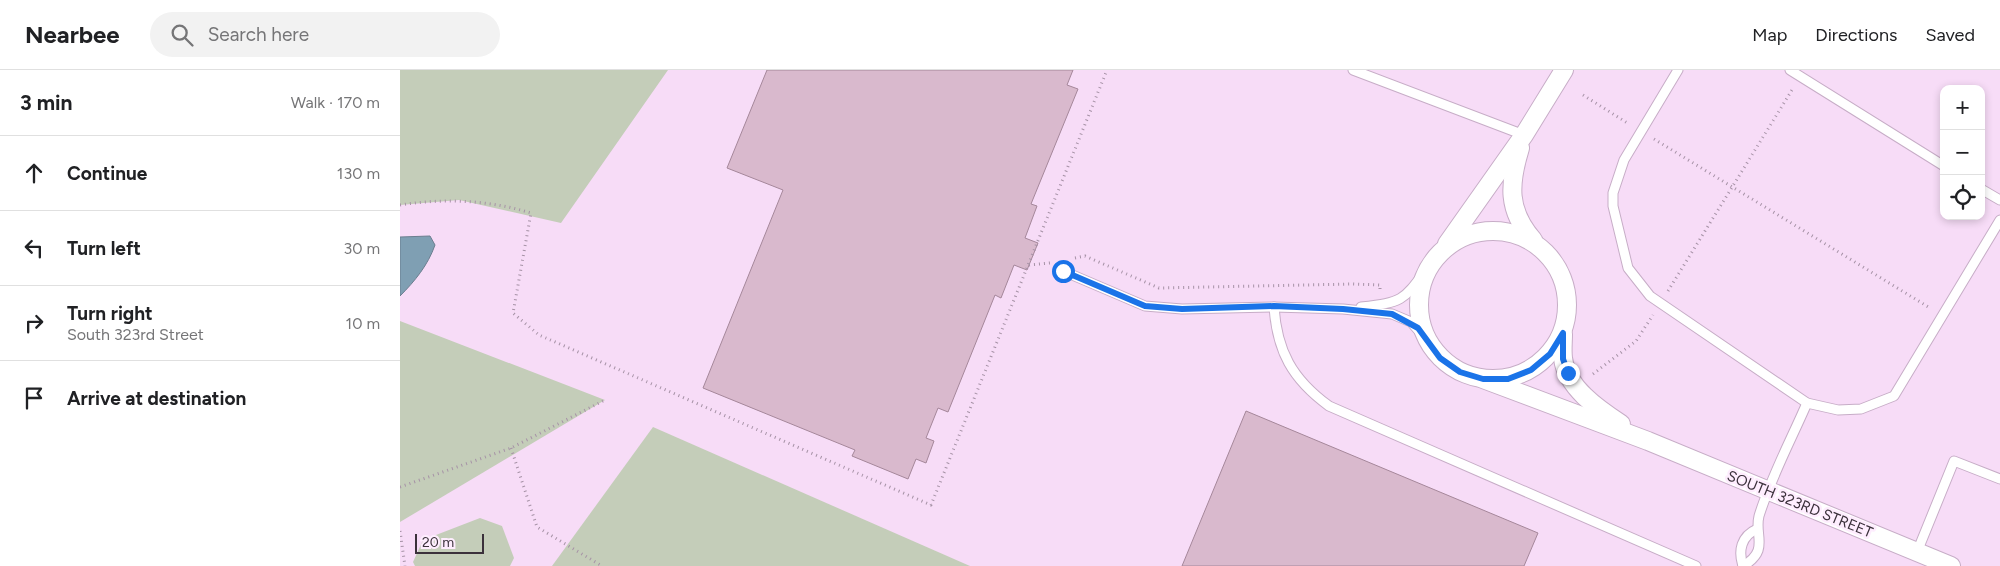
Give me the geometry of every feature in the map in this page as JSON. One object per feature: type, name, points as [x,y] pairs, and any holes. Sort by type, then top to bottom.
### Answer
[{"type":"street","points":[[1524,136],[1512,179],[1512,196],[1521,226],[1554,262],[1565,284],[1568,308],[1563,333],[1550,354],[1531,370],[1508,379],[1483,379],[1460,372],[1440,358],[1425,338],[1418,314],[1419,290],[1428,267],[1444,248],[1524,136],[1564,70]]},
{"type":"street","points":[[1444,248],[1465,236],[1489,231],[1513,233],[1536,244]]},
{"type":"street","name":"SOUTH 323RD STREET","points":[[1563,333],[1563,359],[1576,387],[1608,415],[1648,441]]},
{"type":"street","name":"SOUTH 323RD STREET","points":[[1483,379],[1648,441],[1951,566]]},
{"type":"lane","points":[[1353,70],[1524,136]]},
{"type":"lane","points":[[1678,70],[1641,131],[1616,178],[1613,206],[1628,268],[1642,288],[1660,303],[1807,403],[1838,410],[1861,409],[1894,396],[2000,220]]},
{"type":"lane","points":[[1790,70],[1940,164]]},
{"type":"lane","points":[[1985,191],[2000,200]]},
{"type":"lane","points":[[1343,309],[1380,305],[1394,302],[1407,296],[1428,267]]},
{"type":"lane","points":[[1063,271],[1145,306],[1182,309],[1274,306],[1343,309],[1401,317],[1418,328],[1425,338]]},
{"type":"lane","points":[[1274,306],[1280,347],[1291,369],[1313,394],[1328,406],[1696,566]]},
{"type":"lane","points":[[1757,529],[1750,532],[1741,546],[1739,555],[1743,566],[1752,560],[1759,547],[1761,537],[1757,529],[1767,490],[1807,403]]},
{"type":"lane","points":[[1917,552],[1954,461],[2000,479]]},
{"type":"path","points":[[400,205],[433,200],[459,200],[531,213],[513,313],[539,334],[931,505],[1107,70]]},
{"type":"path","points":[[1593,374],[1636,341],[1800,76]]},
{"type":"path","points":[[1583,95],[1942,316]]},
{"type":"path","points":[[1066,261],[1085,256],[1159,288],[1380,285],[1380,305]]},
{"type":"path","points":[[1028,266],[1057,262]]},
{"type":"path","points":[[400,487],[512,448],[605,400]]},
{"type":"path","points":[[512,448],[537,527],[602,566]]},
{"type":"path","points":[[400,532],[405,566]]},
{"type":"green space","points":[[400,70],[668,70],[561,223],[459,200],[400,205]]},
{"type":"green space","points":[[400,321],[605,400],[400,522]]},
{"type":"green space","points":[[653,427],[970,566],[552,566]]},
{"type":"green space","points":[[480,518],[502,526],[514,558],[510,566],[415,566],[413,562],[423,540]]},
{"type":"water","points":[[430,236],[435,245],[429,259],[416,279],[400,296],[400,237]]},
{"type":"building","points":[[767,70],[1073,70],[1067,85],[1078,89],[1031,204],[1037,206],[1025,238],[1038,243],[1027,270],[1014,265],[1001,298],[995,295],[948,412],[938,408],[926,438],[934,441],[926,463],[916,459],[908,479],[852,456],[855,450],[703,388],[783,190],[727,168]]},
{"type":"building","points":[[1246,411],[1538,533],[1524,566],[1182,566]]},
{"type":"route","points":[[1063,271],[1145,306],[1182,309],[1274,306],[1343,309],[1392,314],[1411,322],[1418,328],[1440,358],[1460,372],[1483,379],[1508,379],[1531,370],[1550,354],[1563,333],[1563,359],[1568,373]]}]
